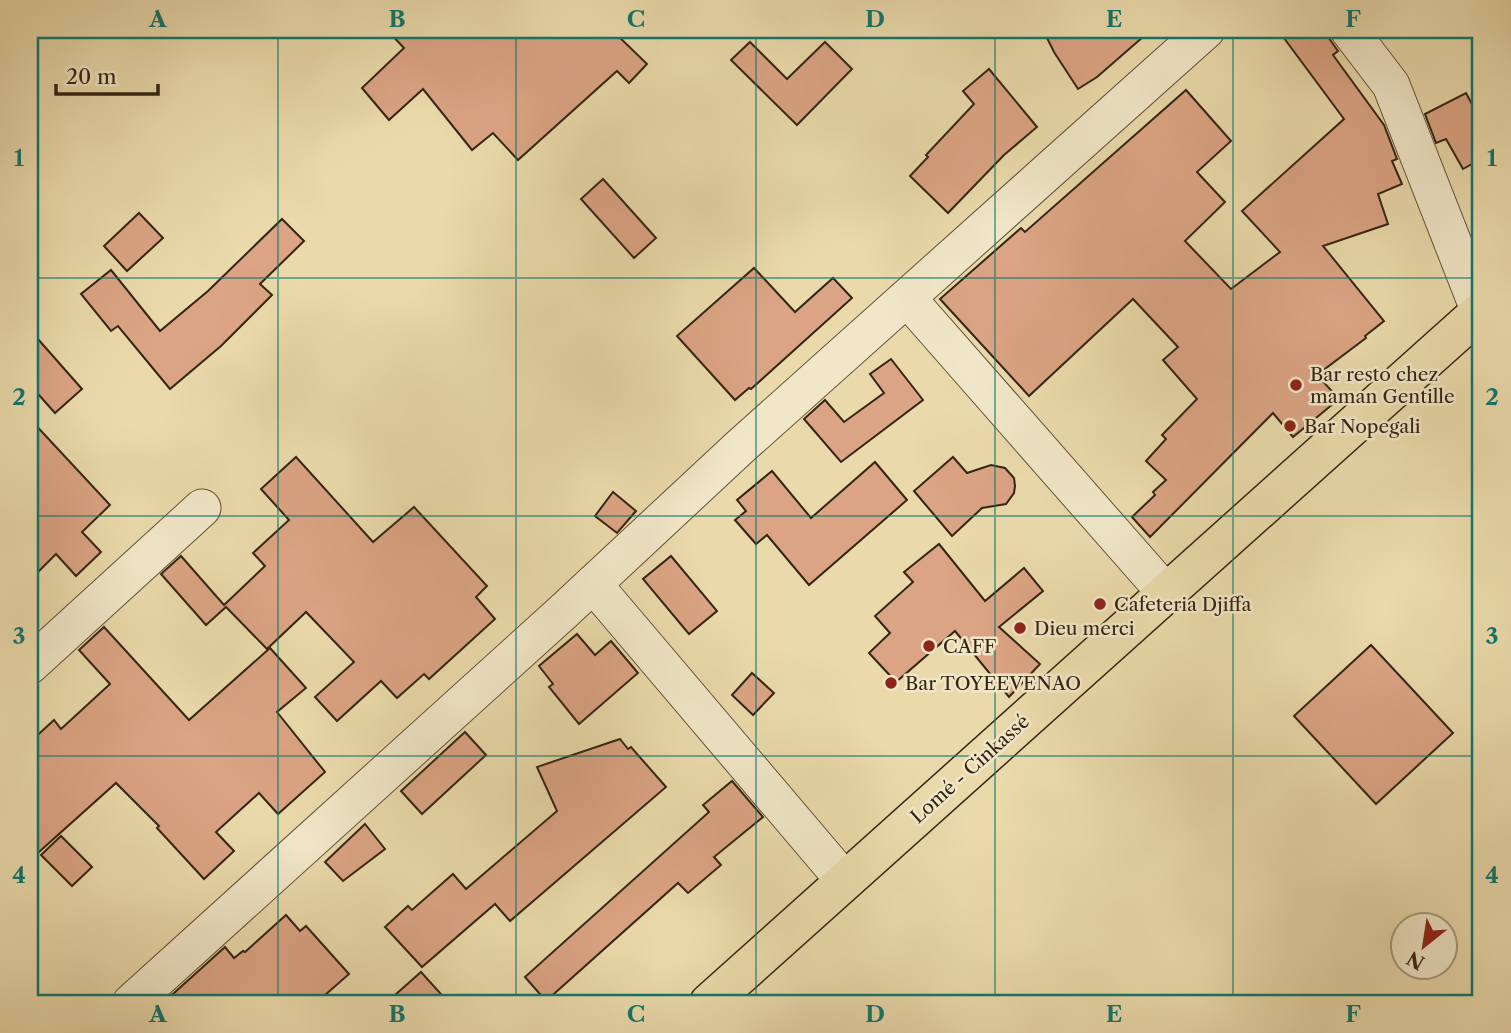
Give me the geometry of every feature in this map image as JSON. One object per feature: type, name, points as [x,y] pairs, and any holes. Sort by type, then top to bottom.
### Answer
[{"type":"highway","name":"Lomé - Cinkassé","points":[[709,1003],[1481,311]]},
{"type":"street","points":[[131,1003],[740,447],[1206,30]]},
{"type":"street","points":[[1349,30],[1391,85],[1481,311]]},
{"type":"street","points":[[907,298],[1166,593]]},
{"type":"street","points":[[30,665],[202,508]]},
{"type":"street","points":[[593,584],[845,881]]},
{"type":"building","points":[[387,30],[612,30],[647,64],[629,83],[617,71],[518,160],[493,133],[472,150],[423,89],[389,120],[362,88],[404,48]]},
{"type":"building","points":[[1043,30],[1151,30],[1097,77],[1078,89]]},
{"type":"building","points":[[1278,30],[1323,30],[1338,51],[1333,55],[1384,125],[1397,159],[1392,161],[1402,184],[1378,194],[1388,224],[1323,246],[1384,321],[1317,375],[1339,399],[1293,437],[1273,413],[1150,537],[1132,517],[1166,480],[1146,461],[1166,439],[1162,435],[1197,399],[1163,360],[1178,347],[1133,299],[1029,396],[940,299],[1021,228],[1025,232],[1186,90],[1231,141],[1197,172],[1225,202],[1185,241],[1231,289],[1280,252],[1242,211],[1344,119]]},
{"type":"building","points":[[750,42],[787,79],[825,42],[852,69],[797,125],[731,60]]},
{"type":"building","points":[[989,69],[1037,127],[1004,155],[948,213],[910,176],[974,104],[963,91]]},
{"type":"building","points":[[1466,93],[1481,121],[1481,159],[1463,169],[1446,139],[1436,143],[1425,114]]},
{"type":"building","points":[[603,179],[656,238],[634,258],[581,199]]},
{"type":"building","points":[[139,213],[163,238],[127,271],[104,246]]},
{"type":"building","points":[[282,219],[304,241],[260,284],[272,295],[221,346],[170,389],[118,326],[111,331],[81,294],[111,270],[160,331],[208,291]]},
{"type":"building","points":[[754,268],[795,312],[833,278],[852,298],[751,389],[735,400],[677,336]]},
{"type":"building","points":[[30,330],[82,389],[55,413],[30,385]]},
{"type":"building","points":[[891,359],[923,400],[841,462],[804,419],[825,400],[844,422],[884,393],[870,374]]},
{"type":"building","points":[[30,419],[110,505],[82,532],[101,552],[76,576],[56,554],[30,580]]},
{"type":"building","points":[[296,457],[373,542],[414,507],[487,586],[476,597],[495,619],[429,679],[424,674],[397,698],[381,681],[337,721],[315,697],[354,662],[306,612],[267,649],[226,607],[206,625],[161,574],[181,556],[224,605],[265,566],[253,553],[289,520],[261,489]]},
{"type":"building","points":[[953,457],[967,473],[991,465],[1005,468],[1014,478],[1015,486],[1014,493],[1006,504],[982,508],[952,536],[914,491]]},
{"type":"building","points":[[875,462],[907,500],[809,585],[767,535],[756,544],[735,520],[746,511],[737,500],[772,471],[811,518]]},
{"type":"building","points":[[613,492],[636,511],[617,533],[595,516]]},
{"type":"building","points":[[939,544],[985,601],[1024,568],[1043,591],[999,627],[1040,664],[1009,697],[955,631],[896,682],[869,653],[890,633],[875,616],[913,582],[904,572]]},
{"type":"building","points":[[671,556],[717,611],[689,634],[643,579]]},
{"type":"building","points":[[104,627],[189,720],[270,648],[306,688],[277,712],[325,772],[278,814],[259,793],[216,832],[234,851],[204,879],[157,828],[159,826],[116,783],[30,860],[30,742],[54,720],[61,729],[110,684],[79,650]]},
{"type":"building","points":[[577,634],[595,655],[611,641],[638,673],[579,724],[549,687],[553,684],[539,666]]},
{"type":"building","points":[[1371,645],[1453,733],[1376,804],[1294,716]]},
{"type":"building","points":[[752,673],[774,693],[753,715],[732,695]]},
{"type":"building","points":[[465,732],[486,755],[422,814],[401,791]]},
{"type":"building","points":[[620,739],[628,749],[631,747],[666,787],[510,921],[495,904],[422,967],[385,927],[408,906],[412,910],[453,874],[466,889],[557,811],[537,767]]},
{"type":"building","points":[[732,781],[763,817],[714,857],[721,865],[688,893],[678,883],[546,1001],[525,977],[709,812],[703,805]]},
{"type":"building","points":[[365,824],[385,849],[343,881],[325,862]]},
{"type":"building","points":[[61,836],[92,867],[72,886],[41,855]]},
{"type":"building","points":[[286,915],[300,931],[306,926],[349,974],[316,1003],[163,1003],[225,947],[234,958],[245,952]]},
{"type":"building","points":[[421,972],[449,1003],[386,1003]]},
{"type":"place","name":"Bar resto chez maman Gentille","points":[[1296,385]]},
{"type":"place","name":"Bar Nopegali","points":[[1290,426]]},
{"type":"place","name":"Cafeteria Djiffa","points":[[1100,604]]},
{"type":"place","name":"Dieu merci","points":[[1020,628]]},
{"type":"place","name":"CAFF","points":[[929,646]]},
{"type":"place","name":"Bar TOYEEVENAO","points":[[891,683]]}]
